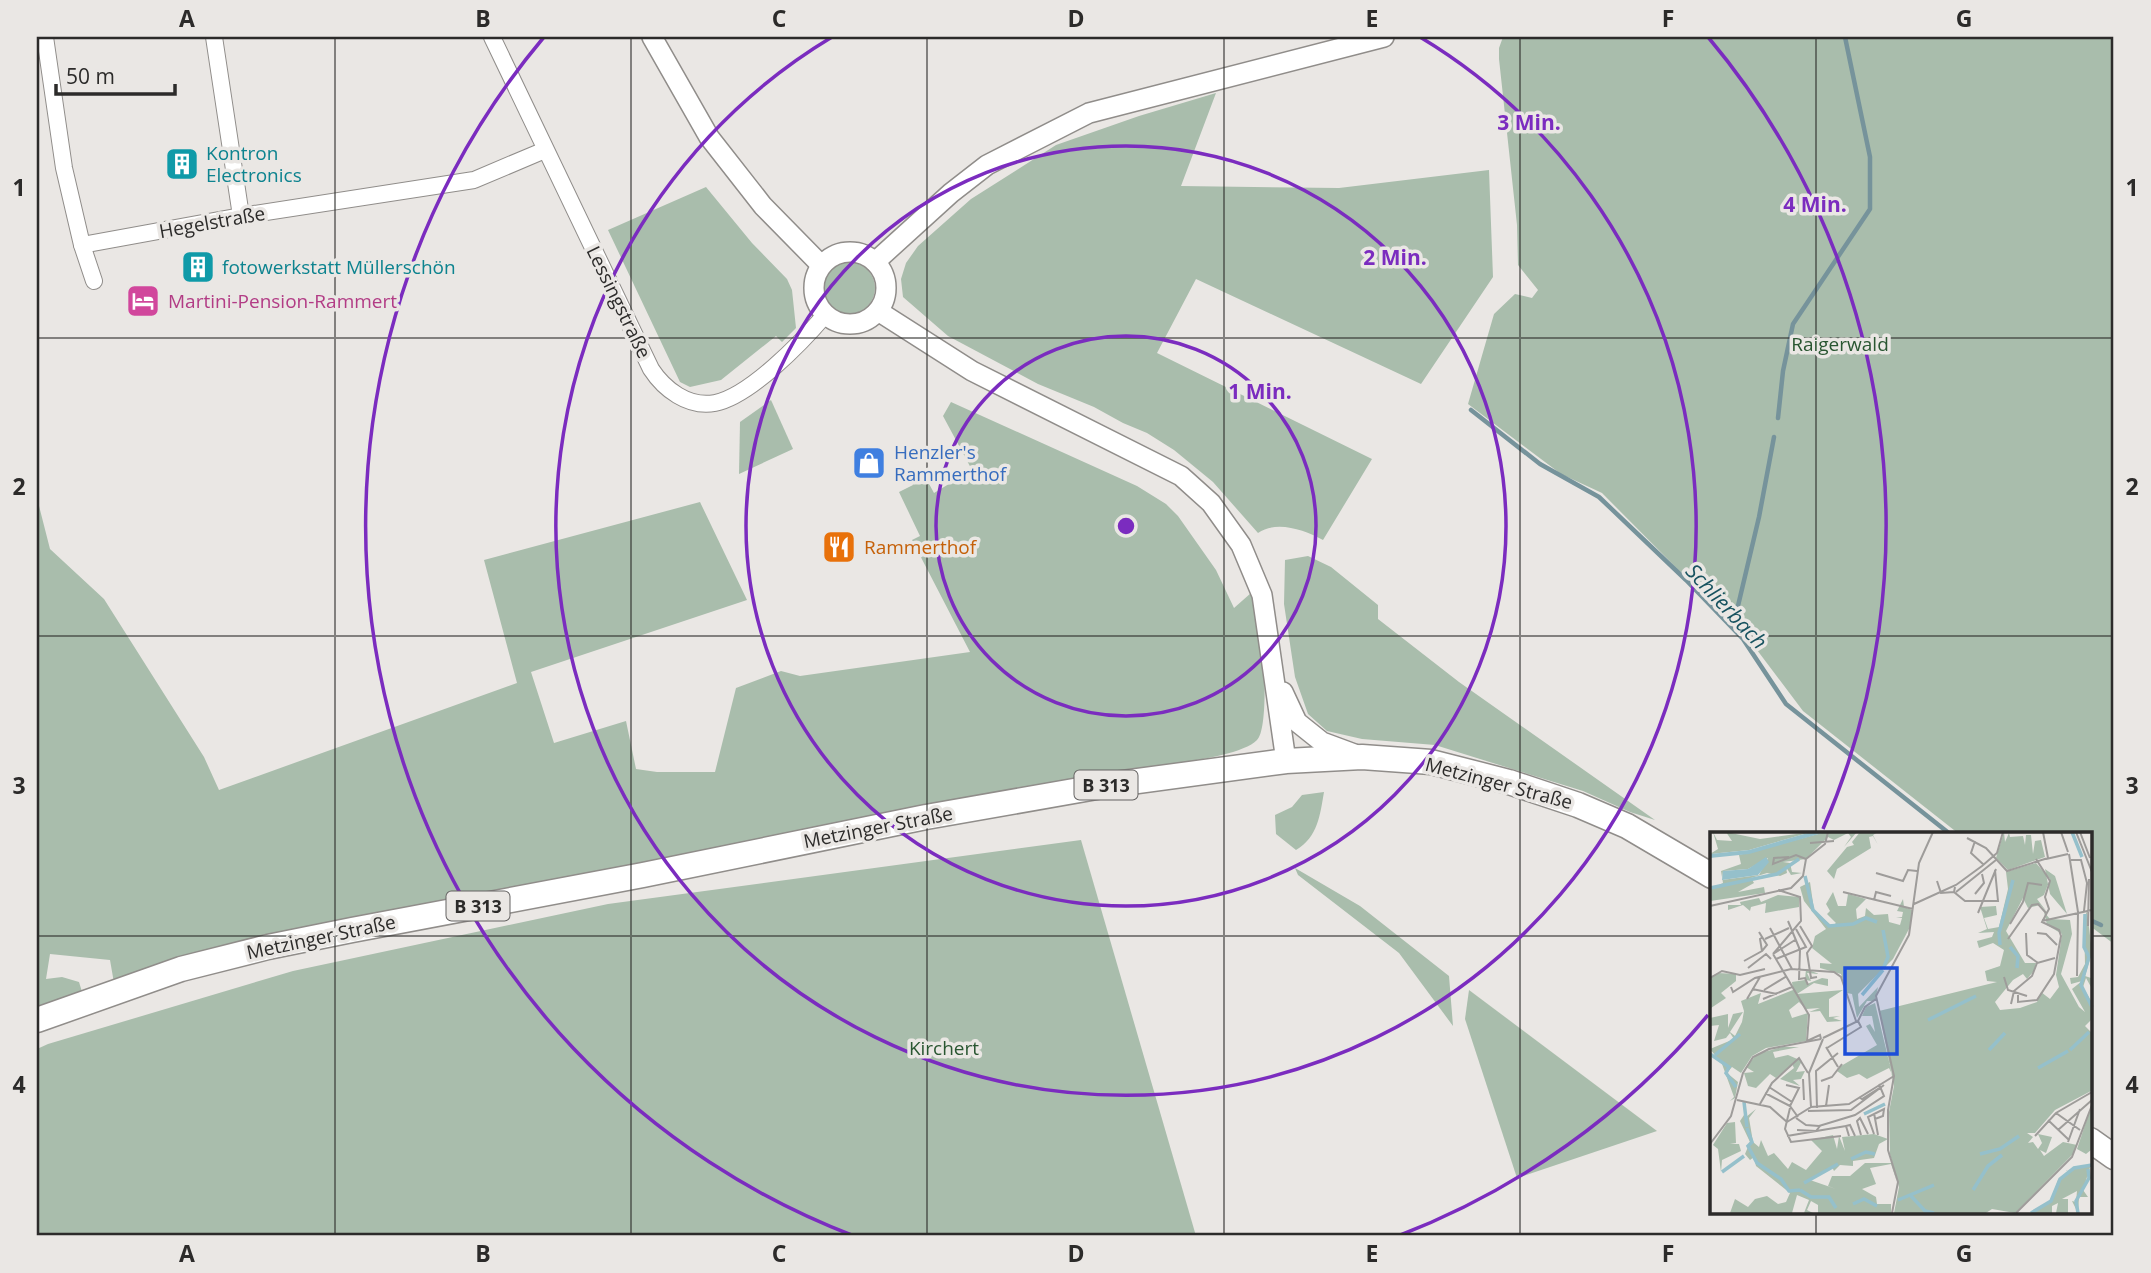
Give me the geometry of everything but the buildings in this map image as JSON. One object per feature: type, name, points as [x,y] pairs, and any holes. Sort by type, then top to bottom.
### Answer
[{"type":"main road","name":"Metzinger Straße","points":[[37,1020],[181,969],[328,935],[926,817],[1108,785],[1286,761],[1362,757],[1431,762],[1509,782],[1578,805],[1627,826],[1710,875]]},
{"type":"main road","points":[[2092,1141],[2114,1157]]},
{"type":"street","points":[[45,37],[62,156],[82,245],[94,281]]},
{"type":"street","points":[[215,37],[241,216]]},
{"type":"street","name":"Lessingstraße","points":[[492,37],[651,369],[667,390],[697,402],[713,403],[728,398],[773,367],[825,315]]},
{"type":"street","points":[[652,37],[709,137],[763,206],[821,265]]},
{"type":"street","points":[[875,262],[951,193],[987,165],[1089,113],[1384,37]]},
{"type":"street","name":"Hegelstraße","points":[[82,245],[241,216],[474,180],[545,150]]},
{"type":"street","points":[[853,251],[875,262],[885,280],[886,291],[878,311],[869,319],[846,324],[825,315],[814,296],[813,285],[821,265],[841,252],[853,251]]},
{"type":"street","points":[[878,311],[972,371],[1181,476],[1211,503],[1241,545],[1262,595],[1286,761]]},
{"type":"street","points":[[1275,675],[1297,722],[1322,742],[1362,757]]},
{"type":"green space","name":"Raigerwald","points":[[1503,37],[2114,37],[2114,944],[2092,928],[2092,832],[1956,832],[1803,711],[1754,646],[1602,493],[1561,474],[1468,404],[1494,314],[1515,294],[1532,298],[1538,290],[1518,265],[1517,225],[1499,48]]},
{"type":"green space","points":[[1216,93],[1181,186],[1339,188],[1489,170],[1493,277],[1421,384],[1196,279],[1157,353],[1372,459],[1323,540],[1299,530],[1282,527],[1265,529],[1258,533],[1213,482],[1174,450],[1147,433],[1038,384],[948,336],[903,297],[901,279],[906,263],[918,246],[971,199],[1056,145]]},
{"type":"green space","points":[[706,187],[752,243],[787,279],[792,290],[796,328],[782,342],[776,336],[721,380],[690,387],[680,382],[608,230]]},
{"type":"green space","points":[[849,262],[859,264],[867,270],[873,278],[873,298],[867,306],[859,312],[849,314],[839,312],[831,306],[825,298],[823,288],[825,278],[831,270],[839,264]]},
{"type":"green space","points":[[771,400],[793,449],[739,474],[740,422]]},
{"type":"green space","points":[[951,402],[1137,486],[1166,504],[1178,516],[1216,570],[1234,608],[1251,593],[1261,629],[1264,669],[1263,721],[1257,740],[1249,746],[1220,755],[1143,768],[114,983],[110,960],[50,954],[46,979],[62,977],[79,982],[83,995],[37,1011],[37,498],[50,549],[104,599],[204,757],[219,790],[517,683],[484,560],[700,502],[747,600],[531,672],[554,743],[626,721],[636,769],[657,772],[715,772],[736,688],[781,671],[800,676],[970,652],[912,540],[920,536],[899,492],[913,485],[909,476],[922,471],[934,493],[972,470],[943,416]]},
{"type":"green space","points":[[1308,556],[1331,567],[1378,605],[1378,619],[1459,682],[1655,820],[1583,791],[1435,745],[1362,739],[1327,731],[1308,714],[1295,677],[1284,604],[1285,560]]},
{"type":"green space","points":[[1324,792],[1313,832],[1296,850],[1276,834],[1275,815],[1292,807],[1302,795]]},
{"type":"green space","name":"Kirchert","points":[[1081,840],[1196,1236],[37,1236],[37,1049],[48,1044],[293,971],[608,904]]},
{"type":"green space","points":[[1295,868],[1360,906],[1449,976],[1453,1026],[1399,953],[1298,875]]},
{"type":"green space","points":[[1469,990],[1657,1131],[1517,1178],[1465,1019]]},
{"type":"waterway","points":[[1778,418],[1783,371],[1793,324],[1870,209],[1870,157],[1845,37]]},
{"type":"waterway","name":"Schlierbach","points":[[1471,410],[1540,464],[1599,497],[1743,639],[1786,704],[1947,832]]},
{"type":"waterway","points":[[1733,627],[1759,517],[1774,437]]},
{"type":"waterway","name":"Schlierbach","points":[[2092,921],[2101,925]]},
{"type":"place","name":"Kontron Electronics","points":[[182,164]]},
{"type":"place","name":"fotowerkstatt Müllerschön","points":[[198,267]]},
{"type":"place","name":"Martini-Pension-Rammert","points":[[143,301]]},
{"type":"place","name":"Henzler's Rammerthof","points":[[869,463]]},
{"type":"place","name":"Rammerthof","points":[[839,547]]}]
